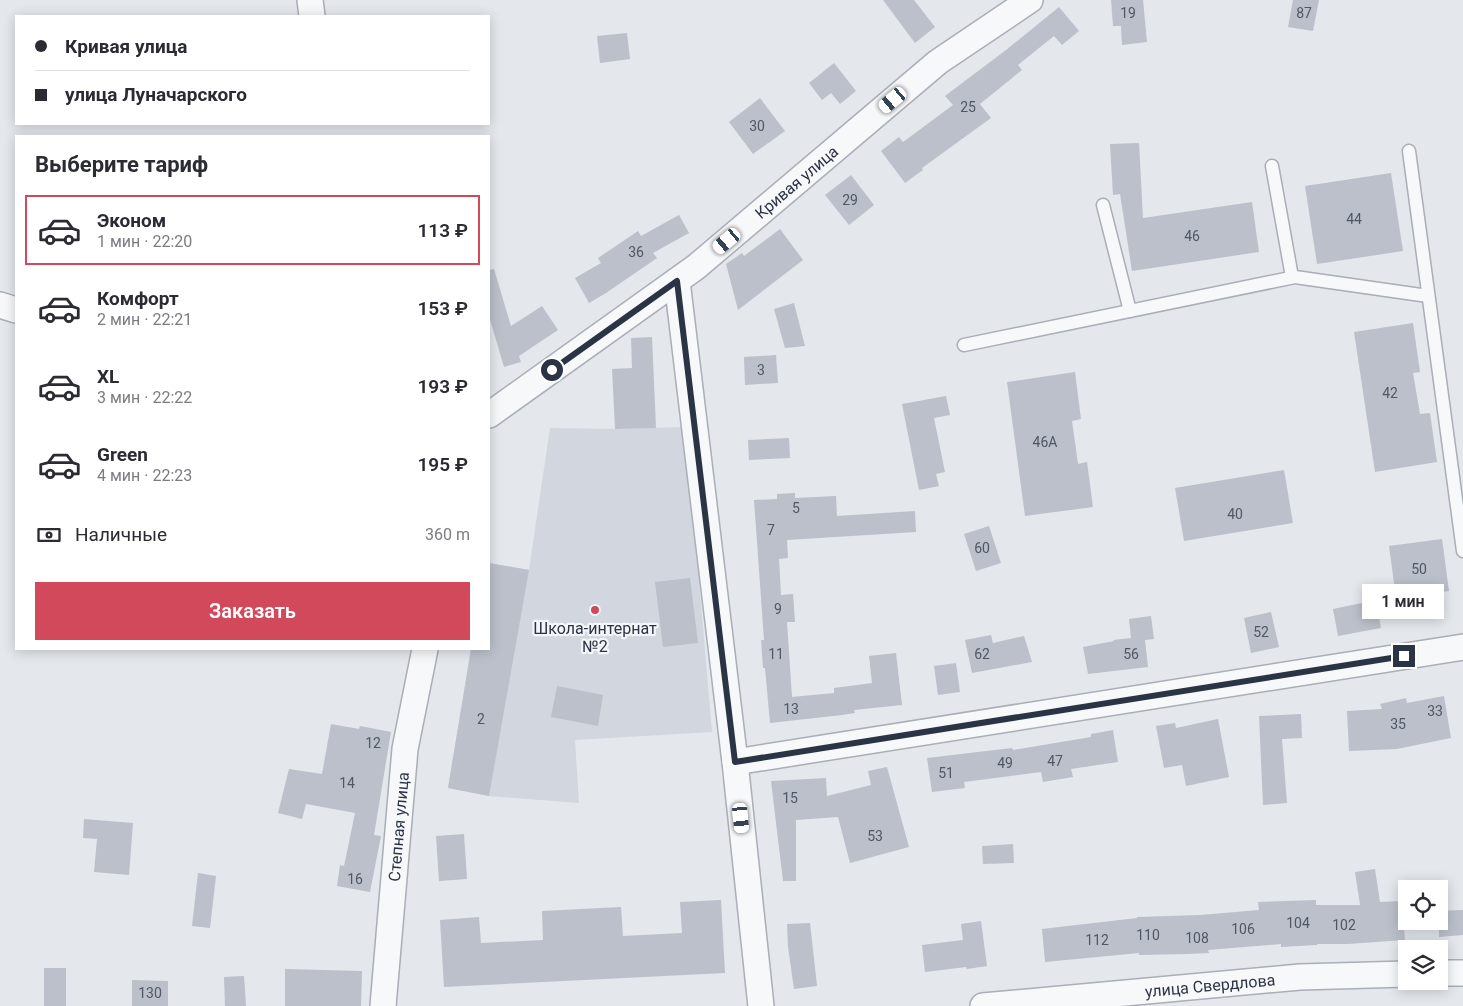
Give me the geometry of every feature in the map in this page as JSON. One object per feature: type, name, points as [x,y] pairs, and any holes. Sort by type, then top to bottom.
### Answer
[{"type":"street","points":[[310,0],[312,15]]},
{"type":"street","name":"Кривая улица","points":[[490,413],[677,281],[938,62],[1030,0]]},
{"type":"street","points":[[677,281],[735,762],[760,1006]]},
{"type":"street","points":[[0,305],[15,310]]},
{"type":"street","points":[[735,762],[1463,647]]},
{"type":"street","name":"Степная улица","points":[[383,1006],[405,749],[425,650]]},
{"type":"street","points":[[1448,973],[1463,973]]},
{"type":"street","name":"улица Свердлова","points":[[983,1006],[1300,977],[1398,974]]},
{"type":"lane","points":[[1409,151],[1463,551]]},
{"type":"lane","points":[[1272,166],[1292,277]]},
{"type":"lane","points":[[1103,205],[1130,311]]},
{"type":"lane","points":[[964,345],[1292,277],[1428,296]]},
{"type":"shaded area","name":"Школа-интернат №2","points":[[686,427],[712,732],[575,740],[579,803],[489,796],[448,788],[471,650],[490,650],[490,563],[529,570],[550,428]]},
{"type":"building","points":[[883,0],[914,0],[935,27],[915,43]]},
{"type":"building","points":[[1111,0],[1143,0],[1147,42],[1122,45],[1121,26],[1113,26]]},
{"type":"building","points":[[1293,0],[1319,0],[1313,31],[1288,27]]},
{"type":"building","points":[[1059,7],[1079,31],[1062,45],[1054,36],[1018,65],[1022,70],[980,104],[991,118],[922,168],[923,170],[905,183],[881,151],[899,137],[903,142],[953,105],[945,96]]},
{"type":"building","points":[[627,33],[630,59],[600,63],[597,36]]},
{"type":"building","points":[[834,63],[856,91],[840,104],[831,93],[822,100],[809,83]]},
{"type":"building","points":[[760,98],[785,131],[753,154],[729,122]]},
{"type":"building","points":[[1139,143],[1143,218],[1252,202],[1259,252],[1132,271],[1120,194],[1113,195],[1110,144]]},
{"type":"building","points":[[1391,173],[1403,251],[1317,264],[1305,186]]},
{"type":"building","points":[[851,175],[874,205],[849,225],[825,195]]},
{"type":"building","points":[[679,215],[689,233],[653,253],[657,258],[589,303],[575,278],[601,263],[598,258],[638,231],[641,236]]},
{"type":"building","points":[[780,229],[803,260],[738,310],[726,264],[742,253],[744,256]]},
{"type":"building","points":[[494,269],[511,326],[542,306],[558,330],[519,356],[521,362],[504,367],[490,319],[490,270]]},
{"type":"building","points":[[794,303],[805,346],[785,348],[774,309]]},
{"type":"building","points":[[1413,323],[1420,372],[1413,373],[1420,414],[1430,413],[1437,462],[1375,472],[1354,332]]},
{"type":"building","points":[[652,337],[656,428],[615,429],[612,369],[632,368],[631,338]]},
{"type":"building","points":[[776,355],[778,383],[745,385],[744,357]]},
{"type":"building","points":[[1075,372],[1081,419],[1072,421],[1078,464],[1087,462],[1093,507],[1025,516],[1007,382]]},
{"type":"building","points":[[946,396],[950,415],[934,418],[945,472],[936,474],[939,486],[919,490],[902,404]]},
{"type":"building","points":[[789,438],[790,458],[749,460],[748,440]]},
{"type":"building","points":[[1284,470],[1293,523],[1184,541],[1175,488]]},
{"type":"building","points":[[795,493],[795,498],[836,496],[837,516],[915,511],[916,532],[787,540],[788,558],[779,559],[781,595],[793,594],[795,622],[787,622],[792,697],[834,693],[834,688],[872,683],[869,656],[896,653],[902,705],[854,710],[855,713],[842,715],[770,723],[765,668],[763,668],[761,640],[764,640],[754,500],[777,499],[777,494]]},
{"type":"building","points":[[989,526],[1001,563],[976,571],[964,534]]},
{"type":"building","points":[[1442,539],[1449,591],[1396,598],[1389,546]]},
{"type":"building","points":[[490,563],[529,570],[489,796],[448,788],[471,650],[490,650]]},
{"type":"building","points":[[690,578],[698,643],[663,647],[655,582]]},
{"type":"building","points":[[1376,600],[1381,628],[1338,636],[1333,609]]},
{"type":"building","points":[[1271,612],[1279,647],[1251,653],[1244,618]]},
{"type":"building","points":[[1151,616],[1154,639],[1145,640],[1148,667],[1088,674],[1083,647],[1131,638],[1129,619]]},
{"type":"building","points":[[991,635],[993,643],[1024,636],[1032,662],[972,673],[965,640]]},
{"type":"building","points":[[956,663],[960,692],[938,695],[934,666]]},
{"type":"building","points":[[557,686],[603,695],[598,726],[551,717]]},
{"type":"building","points":[[1444,696],[1451,738],[1397,749],[1349,751],[1347,711],[1382,709],[1380,704],[1406,698],[1407,703]]},
{"type":"building","points":[[1301,714],[1302,738],[1282,739],[1287,803],[1263,805],[1259,716]]},
{"type":"building","points":[[1218,719],[1229,777],[1186,786],[1182,765],[1164,768],[1156,726],[1175,723],[1176,728]]},
{"type":"building","points":[[331,724],[359,729],[360,726],[391,732],[374,835],[381,836],[370,892],[337,886],[340,865],[344,866],[355,813],[306,804],[302,819],[278,813],[289,769],[322,774]]},
{"type":"building","points":[[1113,730],[1118,762],[1071,769],[1073,777],[1043,782],[1041,772],[964,782],[965,788],[932,792],[927,758],[1012,748],[1013,750],[1091,737],[1091,734]]},
{"type":"building","points":[[887,767],[909,847],[850,863],[838,817],[796,820],[796,881],[783,881],[771,781],[826,778],[827,796],[871,785],[868,771]]},
{"type":"building","points":[[84,819],[133,823],[129,875],[94,872],[97,839],[83,838]]},
{"type":"building","points":[[464,834],[467,879],[439,881],[436,836]]},
{"type":"building","points":[[1013,844],[1014,863],[983,864],[982,846]]},
{"type":"building","points":[[1375,869],[1380,902],[1398,901],[1398,930],[1404,930],[1405,940],[1281,947],[1281,944],[1208,950],[1209,953],[1139,955],[1139,953],[1045,962],[1042,929],[1137,917],[1200,915],[1259,910],[1258,902],[1316,900],[1316,905],[1360,905],[1355,872]]},
{"type":"building","points":[[198,873],[216,876],[210,928],[192,926]]},
{"type":"building","points":[[721,900],[725,973],[444,987],[440,920],[479,917],[481,943],[543,940],[542,911],[621,907],[623,936],[682,933],[680,902]]},
{"type":"building","points":[[1463,910],[1463,935],[1439,937],[1439,930],[1448,930],[1448,911]]},
{"type":"building","points":[[981,921],[987,966],[925,972],[922,945],[963,940],[961,924]]},
{"type":"building","points":[[810,923],[817,986],[794,989],[787,924]]},
{"type":"building","points":[[44,968],[66,968],[66,1006],[44,1006]]},
{"type":"building","points":[[285,969],[362,971],[361,1006],[285,1006]]},
{"type":"building","points":[[244,976],[246,1006],[225,1006],[224,977]]},
{"type":"building","points":[[132,980],[168,981],[168,1006],[132,1006]]},
{"type":"place","name":"Школа-интернат №2","points":[[595,610]]},
{"type":"route","points":[[552,370],[677,281],[735,762],[1404,656]]}]
